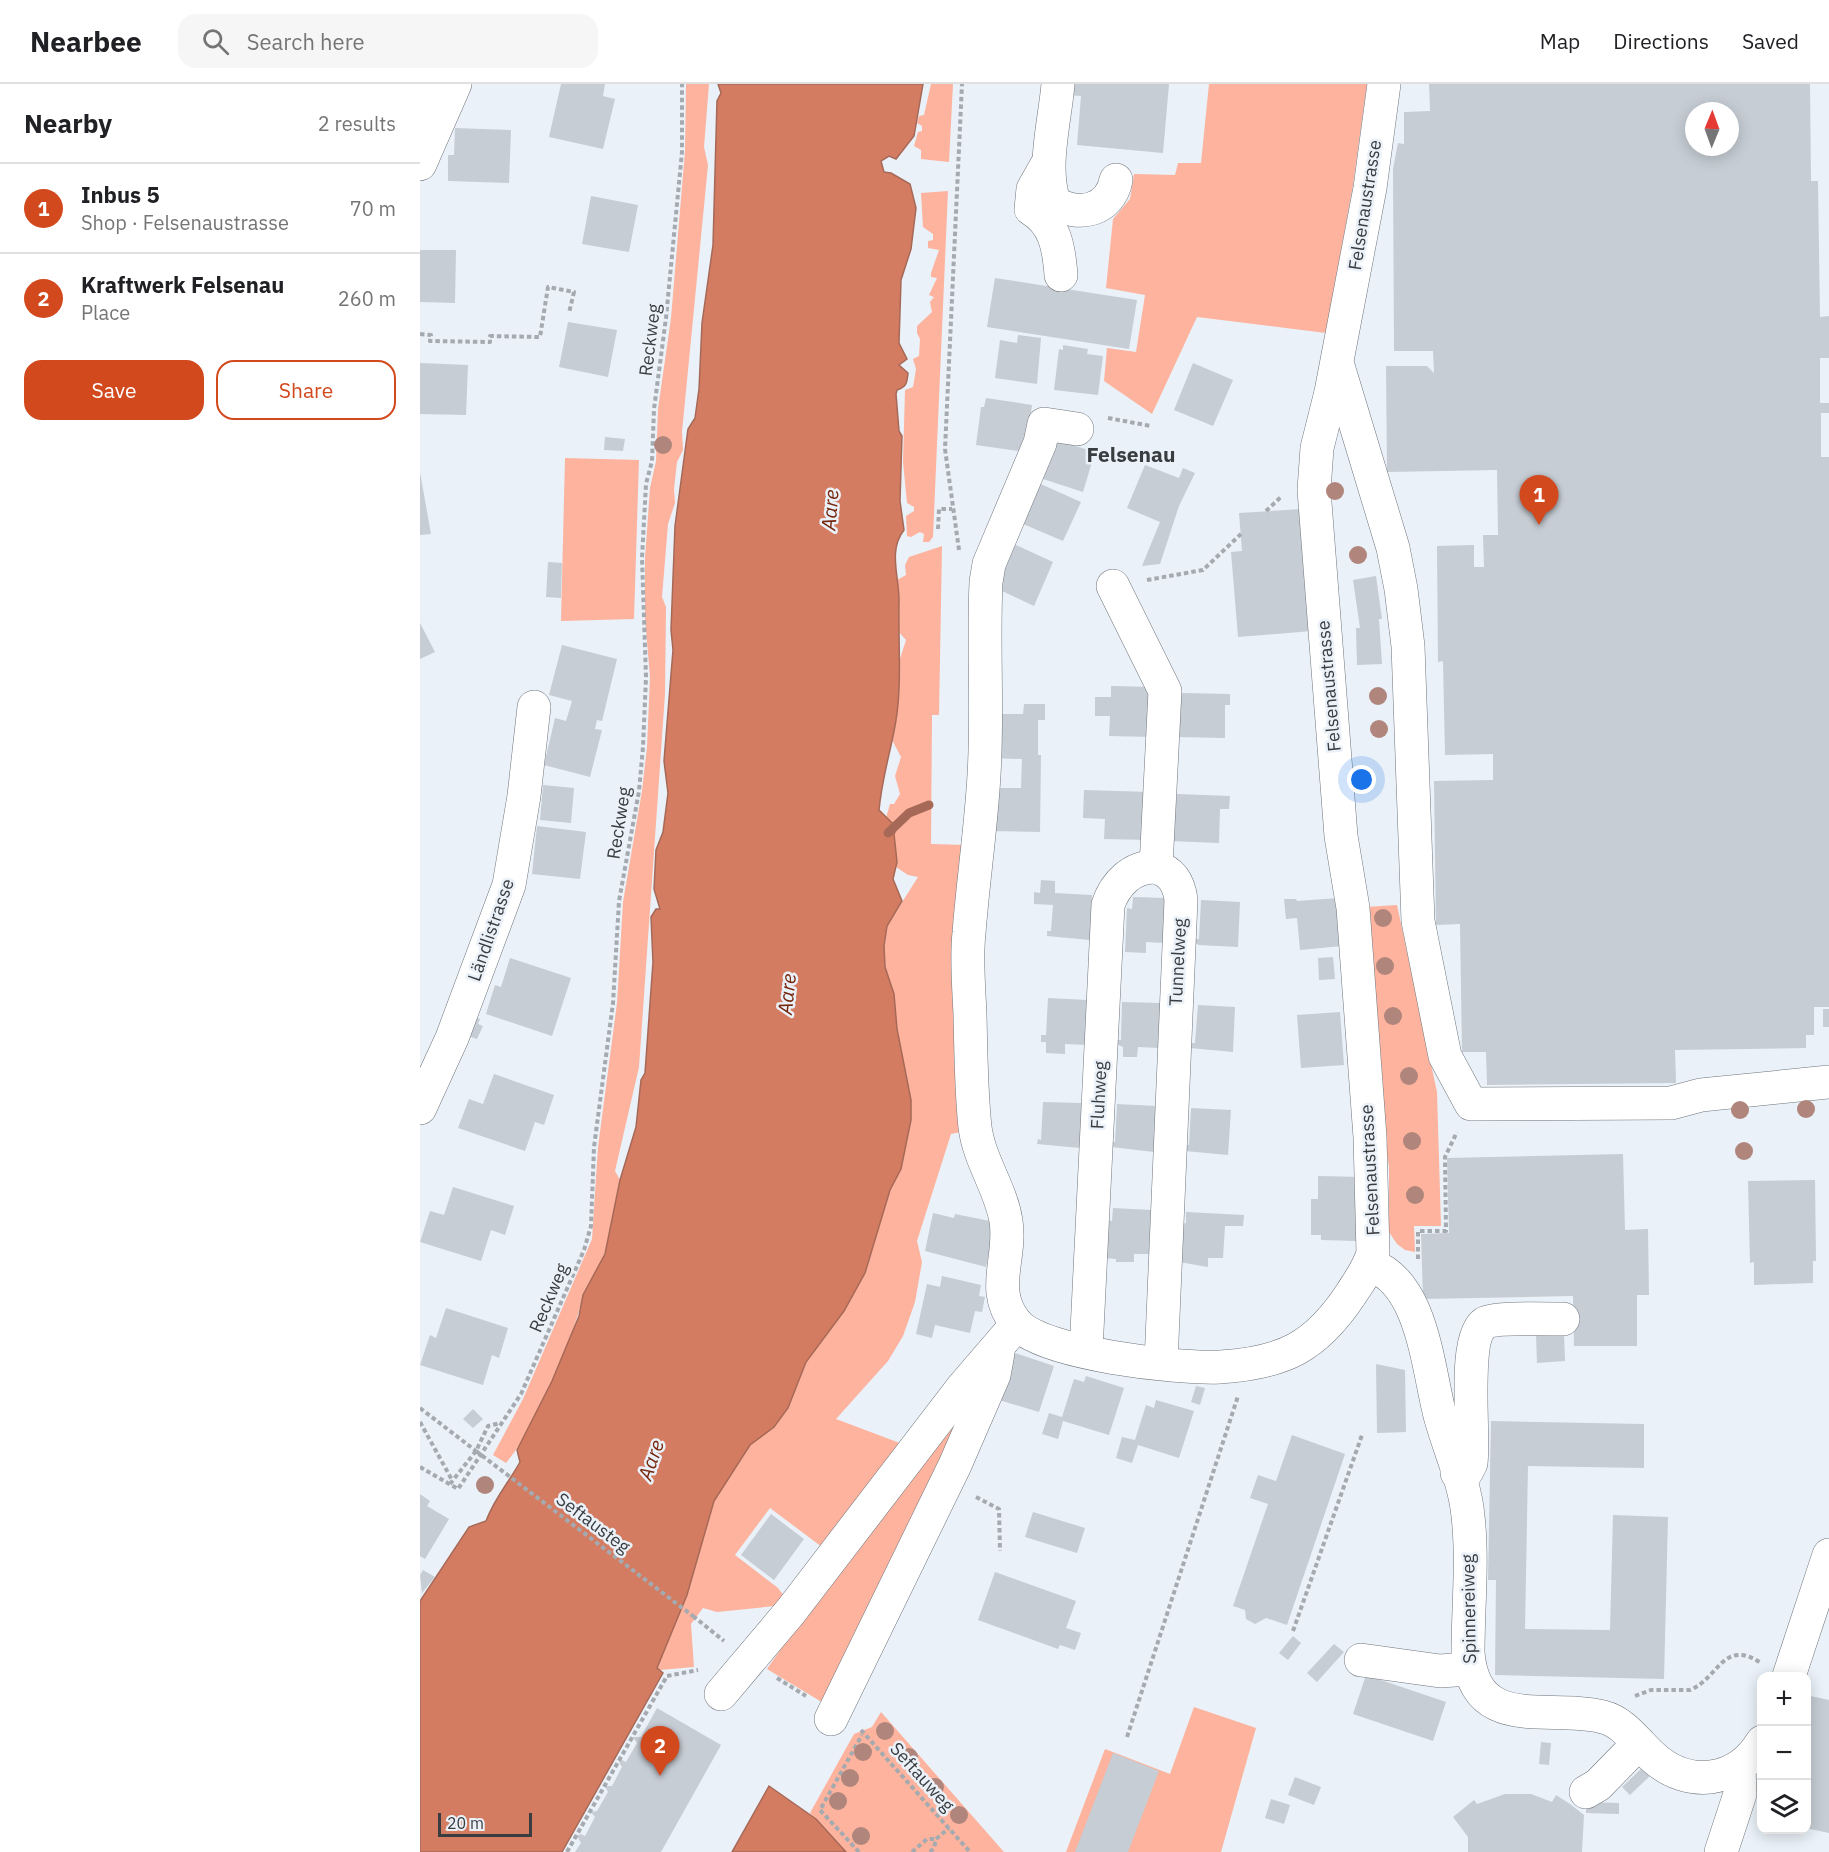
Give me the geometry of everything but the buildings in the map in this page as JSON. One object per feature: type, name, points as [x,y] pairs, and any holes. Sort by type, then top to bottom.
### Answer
[{"type":"street","points":[[422,160],[424,84]]},
{"type":"street","points":[[422,160],[455,84]]},
{"type":"street","points":[[1058,84],[1050,159],[1050,190],[1054,202],[1063,208],[1086,211],[1098,207],[1111,196],[1116,180]]},
{"type":"street","name":"Felsenaustrasse","points":[[1006,1335],[1037,1337],[1086,1352],[1161,1363],[1211,1367],[1248,1364],[1292,1352],[1314,1339],[1341,1308],[1370,1265],[1374,1252],[1370,1137],[1353,908],[1341,836],[1314,497],[1317,448],[1337,360],[1370,188],[1384,84]]},
{"type":"street","points":[[1050,159],[1032,189],[1031,209],[1044,217],[1050,226],[1059,254],[1061,275]]},
{"type":"street","points":[[1337,360],[1393,548],[1401,589],[1408,646],[1418,921],[1445,1056],[1471,1104],[1671,1102],[1701,1095],[1829,1082]]},
{"type":"street","points":[[832,1715],[955,1465],[994,1375],[998,1353],[1006,1335],[1001,1279],[1007,1233],[1006,1219],[984,1163],[976,1131],[968,966],[968,937],[984,774],[986,693],[983,641],[987,572],[1040,443],[1044,424],[1089,423]]},
{"type":"street","points":[[1113,585],[1165,692],[1156,867]]},
{"type":"street","name":"Ländlistrasse","points":[[420,1108],[452,1038],[509,885],[524,796],[534,707]]},
{"type":"street","name":"Fluhweg","points":[[1086,1352],[1108,905],[1111,894],[1124,878],[1140,869],[1156,867]]},
{"type":"street","name":"Tunnelweg","points":[[1156,867],[1172,875],[1180,889],[1181,900],[1161,1363]]},
{"type":"street","name":"Spinnereiweg","points":[[1370,1265],[1381,1269],[1397,1282],[1416,1318],[1440,1417],[1468,1515],[1469,1669],[1479,1688],[1486,1696],[1506,1708],[1532,1713],[1603,1717],[1622,1727],[1665,1766],[1692,1777],[1716,1777],[1739,1768]]},
{"type":"street","points":[[1457,1473],[1467,1471],[1471,1463],[1473,1356],[1475,1337],[1480,1327],[1492,1321],[1563,1319]]},
{"type":"street","points":[[721,1694],[761,1668],[791,1611],[1006,1335]]},
{"type":"street","points":[[1792,1672],[1829,1555]]},
{"type":"street","points":[[1361,1660],[1440,1671],[1469,1669]]},
{"type":"street","points":[[1586,1792],[1598,1785],[1639,1743]]},
{"type":"street","points":[[1721,1852],[1740,1794],[1739,1768],[1757,1747]]},
{"type":"path","name":"Reckweg","points":[[451,1483],[458,1489],[494,1440],[501,1423],[521,1394],[584,1250],[591,1226],[594,1147],[613,1003],[619,901],[639,791],[643,747],[646,677],[642,617],[643,537],[682,152],[682,84]]},
{"type":"path","points":[[960,557],[945,448],[962,84]]},
{"type":"path","points":[[420,334],[430,335],[430,341],[490,342],[490,336],[540,338],[548,287],[574,292],[569,313]]},
{"type":"path","points":[[1089,423],[1151,426]]},
{"type":"path","points":[[938,529],[939,509],[952,509]]},
{"type":"path","points":[[1113,585],[1203,570],[1241,534]]},
{"type":"path","points":[[1418,1254],[1418,1231],[1446,1231],[1444,1157]]},
{"type":"path","points":[[1127,1737],[1248,1364]]},
{"type":"path","name":"Seftausteg","points":[[420,1408],[761,1668]]},
{"type":"path","points":[[420,1422],[451,1483]]},
{"type":"path","points":[[451,1483],[476,1451],[488,1425],[501,1423]]},
{"type":"path","points":[[1293,1631],[1362,1435]]},
{"type":"path","points":[[420,1467],[451,1483]]},
{"type":"path","points":[[974,1496],[999,1509],[1000,1551]]},
{"type":"path","points":[[1682,1691],[1695,1688],[1726,1659],[1735,1655]]},
{"type":"path","name":"Seftauweg","points":[[761,1668],[832,1715],[864,1732],[970,1852]]},
{"type":"path","points":[[567,1852],[667,1676],[696,1670]]},
{"type":"path","points":[[859,1852],[840,1828],[820,1810],[864,1732]]},
{"type":"path","points":[[930,1852],[934,1848],[936,1839],[949,1828]]},
{"type":"path","points":[[912,1852],[927,1839],[936,1839]]},
{"type":"shaded area","points":[[686,84],[709,84],[704,147],[708,165],[682,432],[683,450],[677,462],[675,503],[668,524],[662,597],[666,607],[665,694],[639,1067],[615,1171],[620,1180],[604,1256],[585,1292],[570,1339],[542,1406],[506,1463],[493,1455],[523,1399],[592,1239],[598,1147],[617,1003],[623,902],[647,747],[650,677],[645,618],[645,558],[650,488],[656,461],[658,409],[671,318],[685,151]]},
{"type":"shaded area","points":[[931,84],[953,84],[949,162],[921,159],[921,150],[914,146],[918,132],[922,131],[922,126],[917,123],[919,116],[924,115]]},
{"type":"shaded area","points":[[1209,84],[1367,84],[1353,185],[1326,333],[1197,317],[1152,414],[1104,381],[1107,348],[1136,352],[1145,295],[1106,288],[1113,219],[1130,199],[1134,174],[1175,175],[1178,163],[1201,163]]},
{"type":"shaded area","points":[[948,191],[933,537],[929,542],[923,542],[924,534],[920,532],[911,537],[907,536],[906,516],[914,511],[914,507],[907,503],[903,462],[905,390],[913,387],[916,369],[913,359],[919,356],[920,339],[917,326],[932,312],[930,302],[934,297],[929,295],[937,278],[931,277],[931,273],[939,250],[928,248],[928,241],[933,240],[933,234],[923,227],[921,193]]},
{"type":"shaded area","points":[[565,458],[639,460],[634,619],[561,621]]},
{"type":"shaded area","points":[[942,546],[939,715],[932,715],[931,844],[967,845],[975,1129],[951,1134],[917,1241],[922,1262],[915,1302],[903,1336],[888,1361],[836,1419],[905,1445],[826,1550],[770,1508],[735,1555],[778,1588],[784,1596],[775,1606],[717,1612],[703,1608],[691,1624],[694,1667],[660,1670],[657,1668],[687,1595],[714,1501],[730,1472],[750,1445],[774,1427],[788,1408],[806,1362],[844,1311],[865,1273],[890,1190],[901,1169],[911,1120],[911,1100],[897,1029],[894,994],[885,967],[884,946],[887,926],[918,877],[908,875],[896,867],[894,833],[897,828],[886,818],[890,804],[894,804],[900,794],[895,776],[901,757],[891,738],[896,718],[898,665],[906,640],[898,631],[897,580],[906,575],[905,565],[909,557]]},
{"type":"shaded area","points":[[1397,905],[1437,1092],[1441,1226],[1414,1226],[1415,1252],[1405,1250],[1397,1244],[1389,1232],[1389,1167],[1381,1112],[1365,907]]},
{"type":"shaded area","points":[[982,1373],[825,1704],[767,1669],[883,1502]]},
{"type":"shaded area","points":[[1194,1707],[1256,1728],[1221,1852],[1066,1852],[1105,1749],[1170,1774]]},
{"type":"shaded area","points":[[881,1712],[1004,1852],[846,1852],[810,1813],[854,1734],[872,1727]]},
{"type":"water","name":"Aare","points":[[718,84],[923,84],[914,136],[896,159],[889,156],[881,161],[884,172],[891,173],[910,184],[916,208],[911,249],[901,280],[899,343],[907,359],[899,365],[908,373],[906,384],[897,390],[896,394],[899,431],[902,436],[900,501],[904,530],[896,546],[895,555],[899,600],[899,692],[879,810],[897,828],[894,834],[897,862],[893,879],[902,901],[887,926],[884,946],[885,967],[894,994],[897,1029],[911,1100],[911,1120],[901,1169],[890,1190],[865,1273],[844,1311],[806,1362],[788,1408],[774,1427],[750,1445],[714,1501],[687,1595],[657,1668],[663,1673],[562,1852],[420,1852],[420,1601],[469,1527],[486,1521],[497,1498],[520,1462],[517,1450],[552,1381],[579,1316],[583,1295],[605,1254],[620,1180],[636,1127],[641,1080],[645,1073],[653,962],[651,917],[656,909],[660,909],[654,889],[656,850],[663,832],[668,793],[664,761],[673,650],[671,630],[675,526],[688,429],[695,418],[699,389],[702,323],[713,245],[717,101],[721,93]]},
{"type":"water","points":[[769,1786],[816,1819],[846,1852],[732,1852]]},
{"type":"waterway","points":[[888,833],[909,813],[929,805]]},
{"type":"place","name":"Inbus 5","points":[[1539,525]]},
{"type":"place","name":"Kraftwerk Felsenau","points":[[660,1776]]},
{"type":"district","name":"Felsenau","points":[[1131,455]]}]
